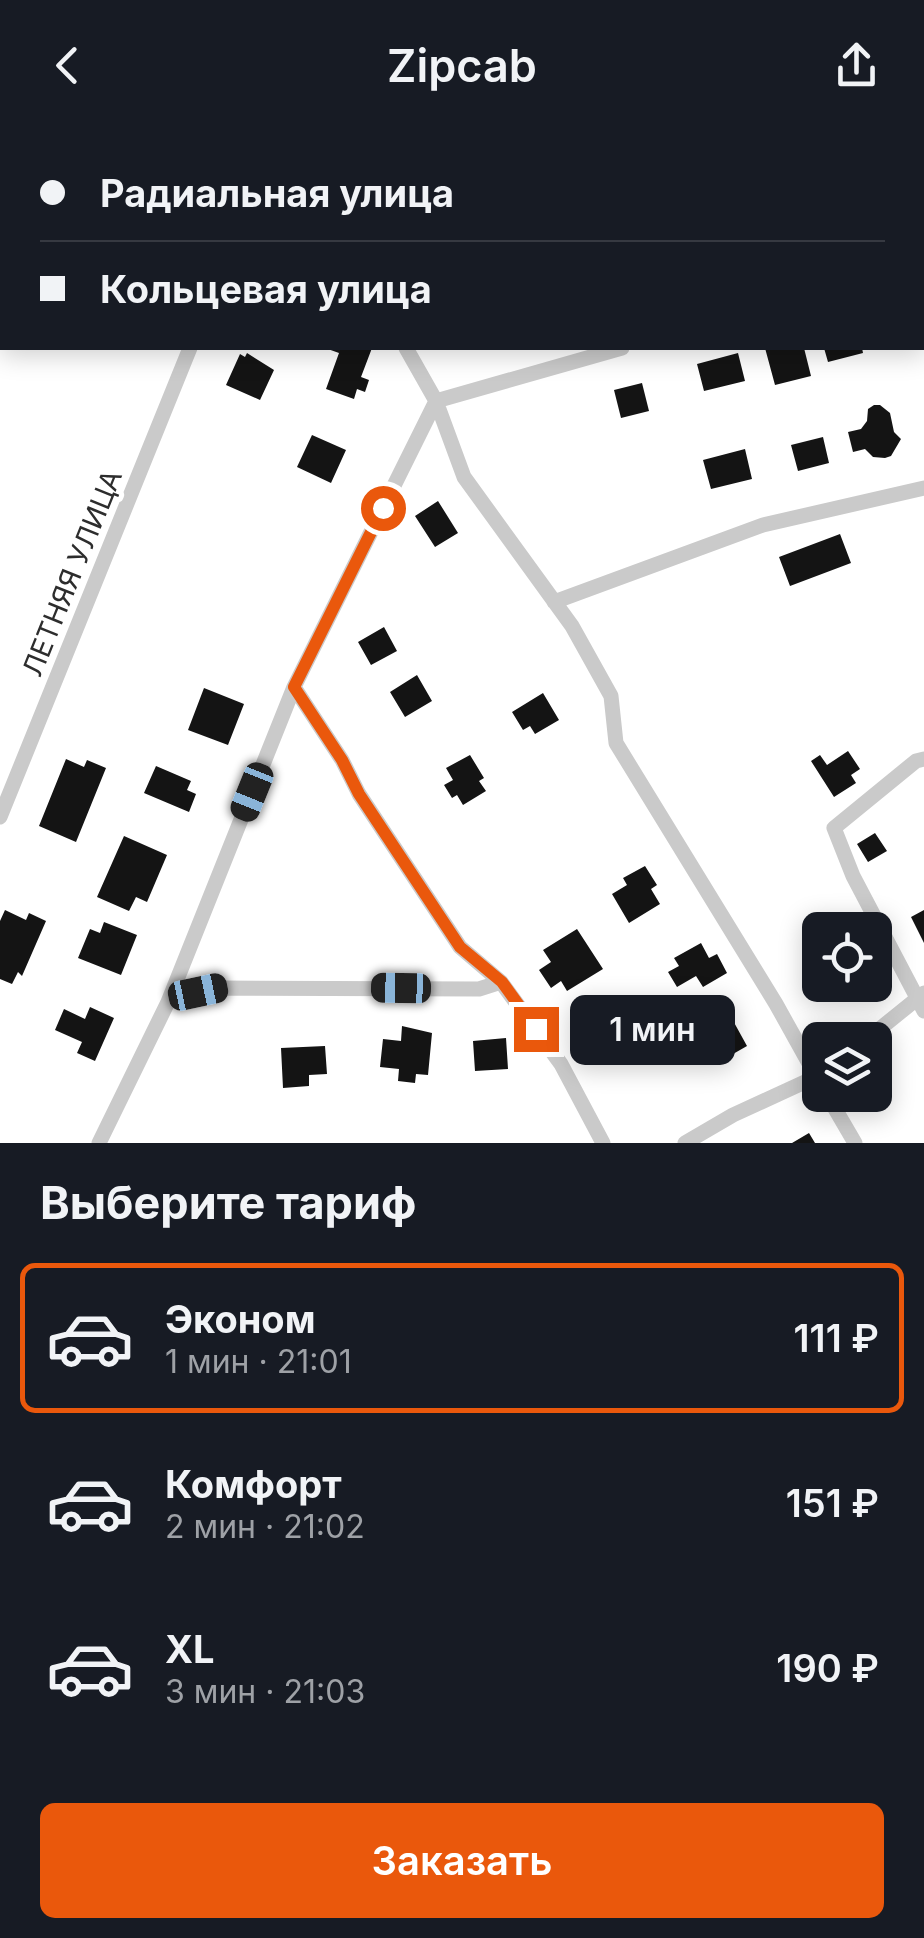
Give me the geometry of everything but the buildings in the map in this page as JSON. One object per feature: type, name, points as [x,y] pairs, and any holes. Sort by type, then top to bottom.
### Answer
[{"type":"street","name":"ЛЕТНЯЯ УЛИЦА","points":[[0,817],[189,350]]},
{"type":"street","points":[[407,350],[436,400],[464,477],[572,626],[611,696],[616,743],[802,1049]]},
{"type":"street","points":[[100,1143],[168,1002],[294,687],[436,400],[615,350]]},
{"type":"street","points":[[554,602],[763,526],[924,488]]},
{"type":"street","points":[[294,687],[460,947],[502,982],[561,1064],[603,1143]]},
{"type":"street","points":[[891,1022],[922,1000],[853,876],[834,828],[916,762],[924,760]]},
{"type":"street","points":[[168,1002],[219,988],[479,990],[502,982]]},
{"type":"street","points":[[685,1143],[733,1114],[802,1085]]},
{"type":"street","points":[[837,1112],[855,1143]]},
{"type":"route","points":[[383,508],[294,687],[460,947],[502,982],[536,1029]]}]
